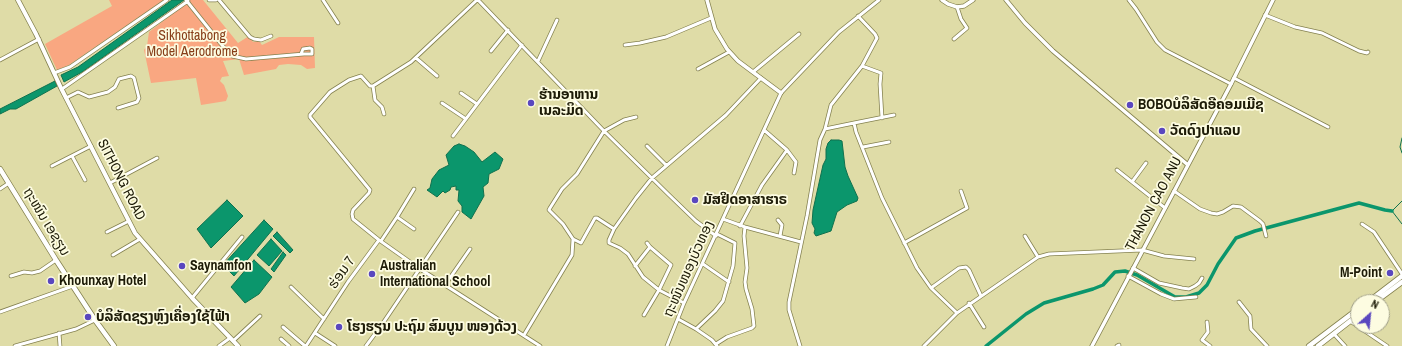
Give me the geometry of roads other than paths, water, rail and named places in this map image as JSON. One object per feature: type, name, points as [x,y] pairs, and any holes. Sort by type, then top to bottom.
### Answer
[{"type":"main road","name":"SITHONG ROAD","points":[[18,0],[39,39],[66,98],[129,221],[140,239],[192,298],[238,346]]},
{"type":"main road","name":"ຖະໜົນ ເອຊຽນ","points":[[0,168],[56,260],[95,320],[114,346]]},
{"type":"main road","points":[[1378,294],[1402,275]]},
{"type":"main road","points":[[1386,294],[1402,282]]},
{"type":"main road","points":[[1317,344],[1350,317]]},
{"type":"main road","points":[[1309,346],[1317,344],[1334,334],[1350,321]]},
{"type":"street","points":[[54,73],[70,67],[167,0]]},
{"type":"street","points":[[61,88],[80,77],[187,0],[232,56],[246,59],[301,54]]},
{"type":"street","points":[[209,0],[217,0],[250,37],[261,40],[271,36]]},
{"type":"street","points":[[323,0],[338,23]]},
{"type":"street","points":[[373,86],[416,58],[478,0],[604,130],[696,220],[717,235],[735,243],[733,266],[723,301],[696,329]]},
{"type":"street","points":[[707,0],[711,18],[717,34],[729,52],[738,61],[781,92]]},
{"type":"street","name":"ຖະໜົນໜອງບົວທອງ","points":[[667,346],[684,303],[717,235],[781,92],[839,32],[878,0]]},
{"type":"street","points":[[942,0],[957,7],[964,6],[973,0]]},
{"type":"street","points":[[1006,0],[1025,23],[1053,51],[1188,165]]},
{"type":"street","points":[[1130,0],[1157,42],[1165,50],[1231,84]]},
{"type":"street","name":"THANON CAO ANU","points":[[1128,276],[1231,84],[1273,0]]},
{"type":"street","points":[[954,39],[967,28],[961,19],[957,7]]},
{"type":"street","points":[[1265,15],[1295,27],[1322,33],[1359,51],[1368,52]]},
{"type":"street","points":[[800,346],[789,310],[789,302],[820,140],[825,129],[831,105],[862,66],[877,38],[858,16]]},
{"type":"street","points":[[625,45],[666,37],[711,18]]},
{"type":"street","points":[[538,61],[557,20]]},
{"type":"street","points":[[491,51],[508,30]]},
{"type":"street","points":[[753,72],[799,34]]},
{"type":"street","points":[[0,60],[39,39]]},
{"type":"street","points":[[453,136],[522,45]]},
{"type":"street","points":[[698,69],[729,52]]},
{"type":"street","points":[[416,58],[437,76]]},
{"type":"street","points":[[862,66],[881,73],[880,84],[882,118]]},
{"type":"street","points":[[66,98],[78,92],[89,97],[108,92],[116,87],[119,79],[131,76],[134,78],[139,98],[137,102],[118,108]]},
{"type":"street","points":[[373,86],[370,86],[361,76],[349,80],[330,92],[312,112],[310,118],[369,188],[369,193],[353,210],[352,216],[380,240],[420,269],[540,346]]},
{"type":"street","points":[[684,303],[658,290],[643,277],[623,249],[608,242],[614,229],[652,178],[726,115],[761,78]]},
{"type":"street","points":[[1234,78],[1328,127]]},
{"type":"street","points":[[373,86],[375,100],[382,107],[384,114]]},
{"type":"street","points":[[461,93],[477,104]]},
{"type":"street","points":[[442,103],[466,119]]},
{"type":"street","points":[[825,129],[894,116]]},
{"type":"street","points":[[614,229],[595,218],[581,243],[573,239],[563,224],[549,210],[562,189],[582,167],[604,130],[624,120],[636,117]]},
{"type":"street","points":[[854,123],[856,132],[882,198],[917,268],[931,288],[957,313]]},
{"type":"street","points":[[764,130],[787,150],[796,162],[794,173]]},
{"type":"street","points":[[862,147],[889,142]]},
{"type":"street","points":[[52,166],[91,146]]},
{"type":"street","points":[[647,146],[666,165]]},
{"type":"street","points":[[740,226],[762,185],[787,150]]},
{"type":"street","points":[[72,156],[85,180]]},
{"type":"street","points":[[110,183],[157,158]]},
{"type":"street","points":[[1132,182],[1146,163]]},
{"type":"street","points":[[1118,170],[1165,208]]},
{"type":"street","points":[[0,189],[9,183]]},
{"type":"street","name":"ຮ່ອມ 7","points":[[306,346],[348,282],[397,217],[414,189]]},
{"type":"street","points":[[904,243],[967,208],[961,191]]},
{"type":"street","points":[[1174,191],[1200,209],[1211,214],[1217,214],[1233,206],[1238,206],[1263,224],[1266,236]]},
{"type":"street","points":[[366,346],[458,212]]},
{"type":"street","points":[[397,217],[414,229]]},
{"type":"street","points":[[723,219],[740,226],[801,242]]},
{"type":"street","points":[[778,220],[782,225],[780,236]]},
{"type":"street","points":[[107,232],[129,221]]},
{"type":"street","points":[[1362,224],[1374,232],[1402,275]]},
{"type":"street","points":[[678,319],[696,329],[717,345],[727,337],[754,326],[752,309],[745,282],[747,268],[744,236],[745,227]]},
{"type":"street","points":[[1025,236],[1038,257]]},
{"type":"street","points":[[192,298],[242,238]]},
{"type":"street","points":[[113,255],[140,239]]},
{"type":"street","points":[[524,335],[572,255],[573,239]]},
{"type":"street","points":[[644,316],[671,265],[647,243]]},
{"type":"street","points":[[635,266],[650,247]]},
{"type":"street","points":[[445,285],[470,249]]},
{"type":"street","points":[[924,346],[969,303],[1038,257],[1049,254],[1142,250],[1164,256],[1194,259]]},
{"type":"street","points":[[11,276],[24,272],[32,273],[40,271],[56,260]]},
{"type":"street","points":[[703,264],[729,282]]},
{"type":"street","points":[[931,288],[959,268],[966,267],[969,270],[981,296]]},
{"type":"street","points":[[1133,269],[1159,283],[1182,288],[1195,286],[1202,278]]},
{"type":"street","points":[[1092,346],[1128,276],[1161,294],[1174,299],[1196,297]]},
{"type":"street","points":[[0,312],[73,286]]},
{"type":"street","points":[[291,287],[324,319]]},
{"type":"street","points":[[1239,302],[1250,316],[1251,329],[1267,346]]},
{"type":"street","points":[[969,303],[984,327]]},
{"type":"street","points":[[219,346],[231,339],[260,316]]},
{"type":"street","points":[[15,346],[76,328],[95,320]]},
{"type":"street","points":[[1206,322],[1208,332],[1202,340],[1210,346]]},
{"type":"street","points":[[283,327],[306,346]]},
{"type":"street","points":[[59,333],[60,346]]},
{"type":"street","points":[[315,333],[335,346]]},
{"type":"street","points":[[1334,334],[1345,346]]},
{"type":"street","points":[[1369,334],[1387,346]]},
{"type":"street","points":[[281,339],[289,346]]},
{"type":"waterway","points":[[1402,138],[1400,147],[1402,153]]},
{"type":"waterway","points":[[1402,201],[1392,211],[1402,224]]},
{"type":"waterway","points":[[986,346],[1026,314],[1044,303],[1103,285],[1115,272],[1125,271],[1137,275],[1175,297],[1186,297],[1199,293],[1207,285],[1218,264],[1236,238],[1255,231],[1359,203],[1392,211]]},
{"type":"place","name":"ຮ້ານອາຫານ ເນລະມິດ","points":[[531,103]]},
{"type":"place","name":"BOBOບໍລິສັດອີຄອມເມີຊ","points":[[1130,105]]},
{"type":"place","name":"ວັດດົງປາແລບ","points":[[1162,131]]},
{"type":"place","name":"ມັສຢິດອາສາຮາຣ","points":[[695,200]]},
{"type":"place","name":"Saynamfon","points":[[182,266]]},
{"type":"place","name":"M-Point","points":[[1390,273]]},
{"type":"place","name":"Australian International School","points":[[372,274]]},
{"type":"place","name":"Khounxay Hotel","points":[[51,281]]},
{"type":"place","name":"ບໍລິສັດຊຽງຫຼົງເຄື່ອງໃຊ້ໄຟ້າ","points":[[88,317]]},
{"type":"place","name":"ໂຮງຮຽນ ປະຖົມ ສົມບູນ ໜອງດ້ວງ","points":[[339,327]]},
{"type":"park label","name":"Sikhottabong Model Aerodrome","points":[[192,44]]}]
